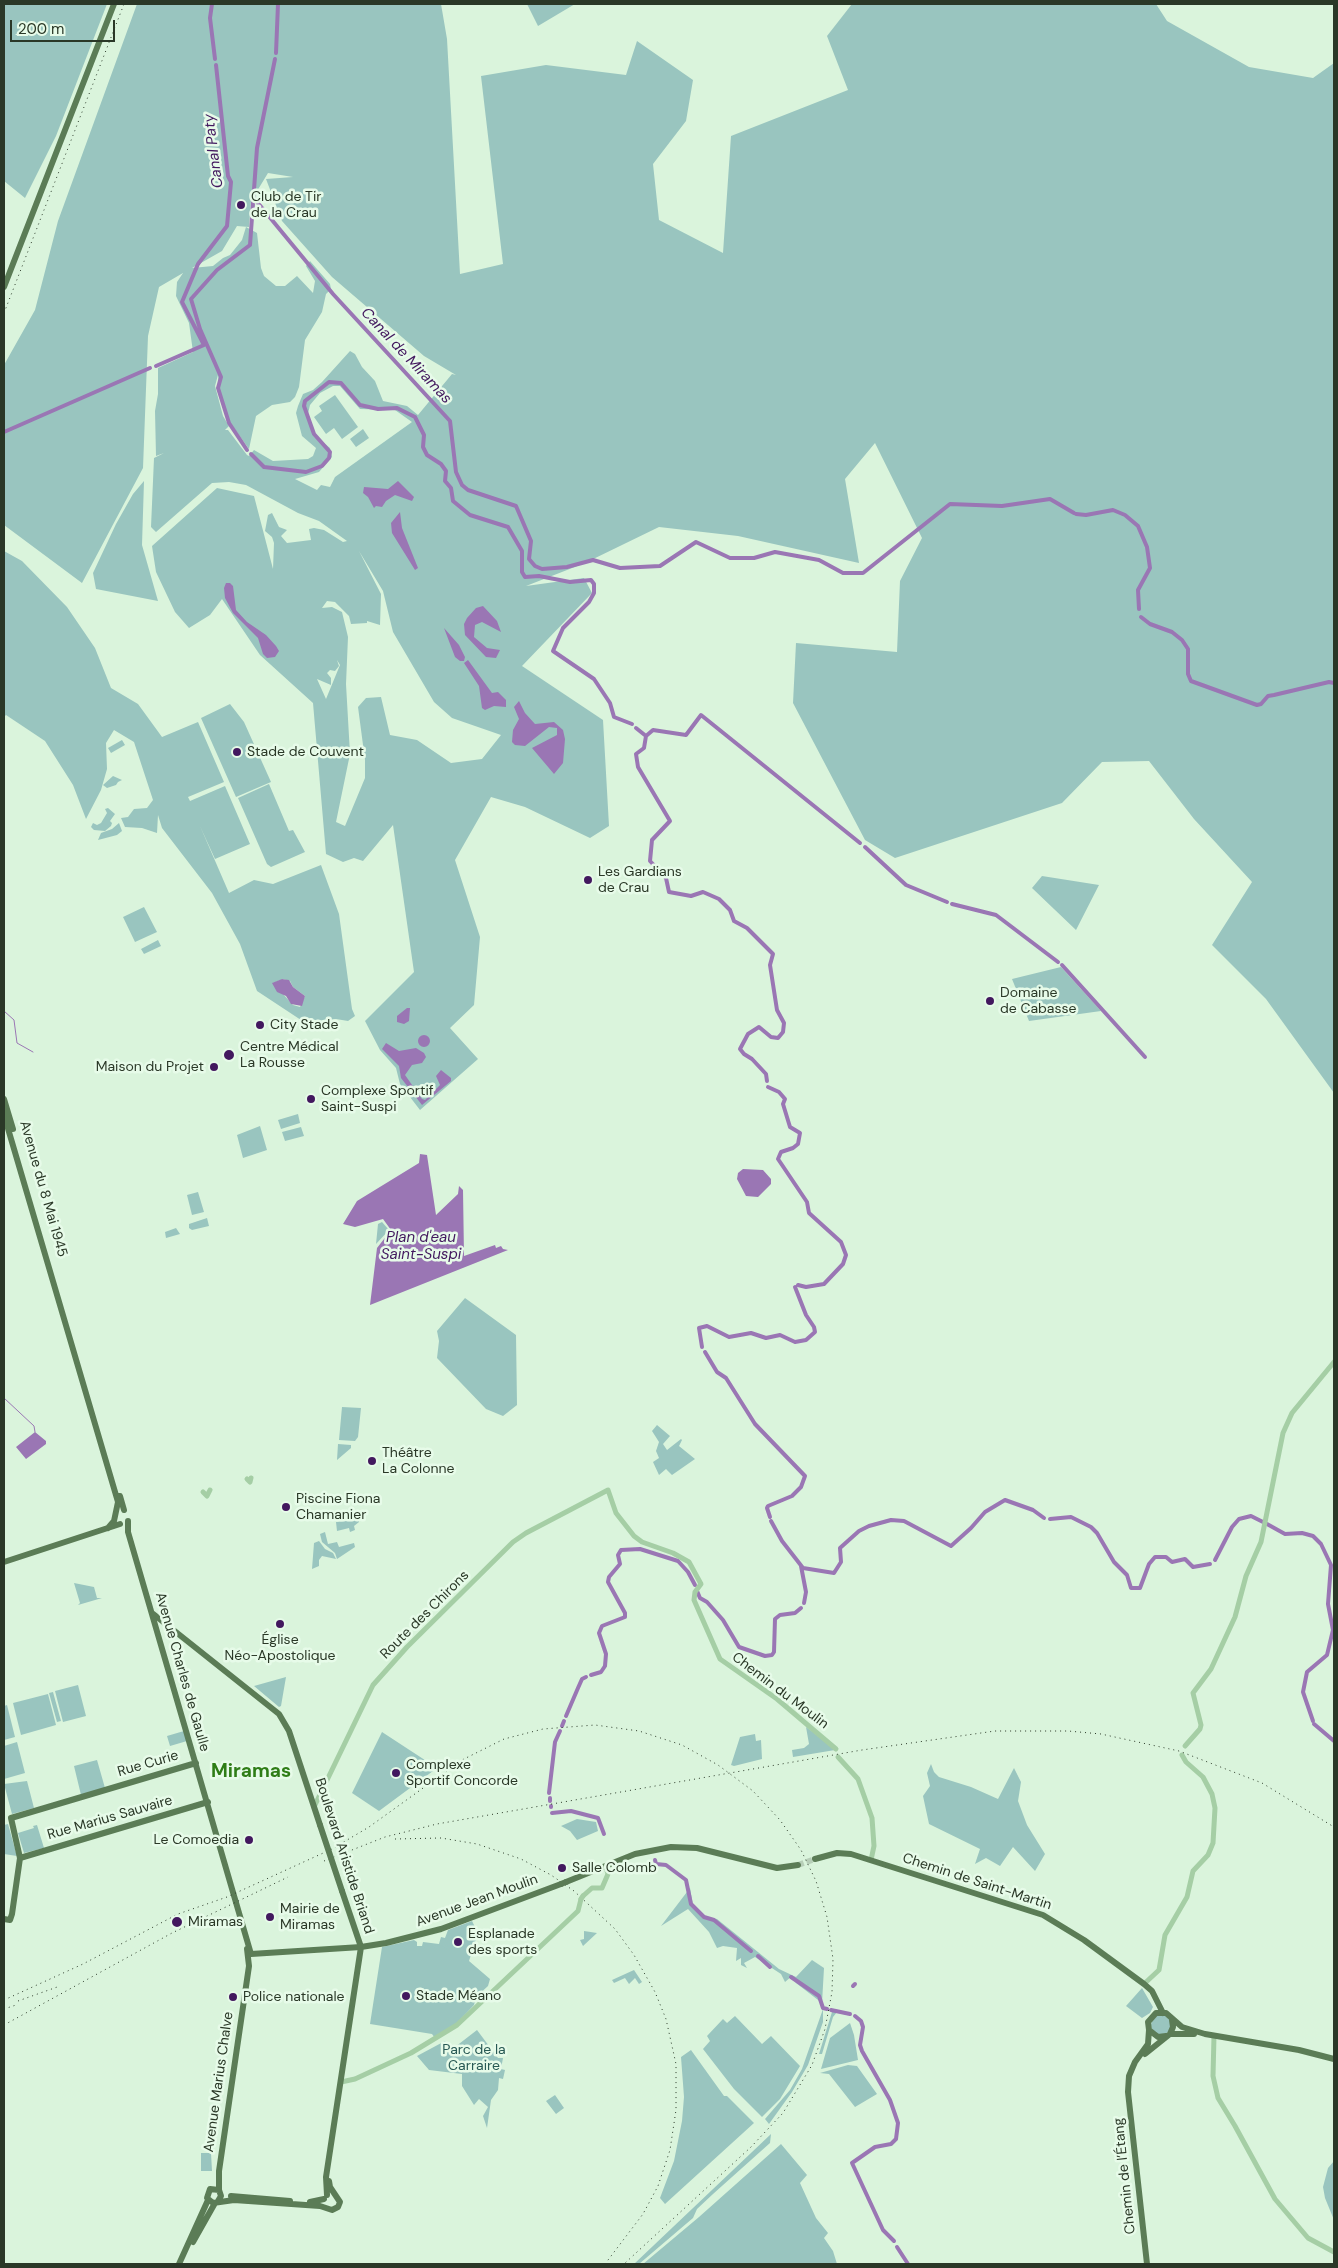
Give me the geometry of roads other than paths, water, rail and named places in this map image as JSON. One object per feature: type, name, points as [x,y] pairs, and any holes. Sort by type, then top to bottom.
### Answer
[{"type":"main road","points":[[4,287],[114,4]]},
{"type":"main road","name":"Avenue du 8 Mai 1945","points":[[4,1099],[56,1286]]},
{"type":"main road","name":"Avenue du 8 Mai 1945","points":[[4,1115],[56,1286]]},
{"type":"main road","points":[[56,1286],[123,1523]]},
{"type":"main road","points":[[4,1562],[123,1523],[129,1513],[119,1513]]},
{"type":"main road","points":[[108,1528],[119,1513]]},
{"type":"main road","name":"Avenue Charles de Gaulle","points":[[123,1523],[128,1532],[208,1802],[246,1935],[251,1959]]},
{"type":"main road","name":"Boulevard Aristide Briand","points":[[152,1613],[277,1712],[289,1731],[360,1947],[325,2197]]},
{"type":"main road","points":[[277,1712],[285,1709]]},
{"type":"main road","name":"Rue Curie","points":[[20,1858],[10,1818],[196,1763]]},
{"type":"main road","name":"Rue Marius Sauvaire","points":[[20,1858],[208,1802]]},
{"type":"main road","name":"Avenue Jean Moulin","points":[[251,1959],[267,1954],[360,1947],[441,1929],[642,1852],[682,1847],[697,1848],[771,1867],[784,1868],[798,1865]]},
{"type":"main road","name":"Chemin de Saint-Martin","points":[[814,1859],[841,1853],[871,1860],[1043,1915],[1084,1940],[1145,1985]]},
{"type":"main road","points":[[7,1917],[20,1858]]},
{"type":"main road","name":"Avenue Marius Chalve","points":[[182,2258],[217,2202],[220,2191],[219,2171],[251,1959]]},
{"type":"main road","points":[[1145,1985],[1152,1992],[1163,2013],[1182,2027],[1214,2036],[1300,2050],[1334,2059]]},
{"type":"main road","points":[[1145,1985],[1154,2002],[1153,2015],[1148,2022],[1149,2030],[1154,2036],[1205,2034]]},
{"type":"main road","points":[[1153,2015],[1163,2013]]},
{"type":"main road","points":[[1128,2085],[1133,2071],[1145,2054],[1168,2035],[1173,2027],[1172,2020]]},
{"type":"main road","name":"Chemin de l’Étang","points":[[1147,2264],[1128,2085],[1132,2068],[1148,2044],[1149,2030]]},
{"type":"main road","name":"Avenue Marius Chalve","points":[[182,2258],[208,2200],[206,2193],[211,2188],[219,2171]]},
{"type":"main road","name":"Boulevard Aristide Briand","points":[[328,2172],[330,2187],[335,2194]]},
{"type":"main road","points":[[208,2200],[217,2202],[234,2200],[332,2210],[338,2206],[340,2200],[335,2194],[315,2202],[226,2195],[211,2188]]},
{"type":"main road","points":[[325,2197],[326,2208]]},
{"type":"main road","points":[[179,2264],[182,2258]]},
{"type":"street","points":[[1185,1746],[1200,1729],[1201,1725],[1193,1693],[1212,1669],[1235,1617],[1246,1576],[1261,1542],[1283,1433],[1292,1413],[1334,1362]]},
{"type":"street","points":[[203,1492],[207,1496],[210,1490]]},
{"type":"street","name":"Route des Chirons","points":[[314,1807],[373,1685],[407,1647],[513,1542],[526,1533],[608,1490]]},
{"type":"street","name":"Chemin du Moulin","points":[[608,1490],[616,1512],[634,1536],[642,1542],[673,1553],[689,1562],[701,1584],[694,1592],[694,1600],[720,1659],[777,1699],[836,1749]]},
{"type":"street","points":[[1145,1985],[1160,1970],[1165,1935],[1187,1897],[1193,1871],[1208,1855],[1213,1843],[1215,1808],[1212,1794],[1204,1777],[1186,1762],[1182,1755]]},
{"type":"street","points":[[838,1757],[858,1779],[872,1818],[874,1846],[871,1860]]},
{"type":"street","points":[[341,2082],[355,2079],[411,2053],[457,2025],[578,1911],[582,1897],[592,1888],[602,1888],[606,1879],[604,1868]]},
{"type":"street","points":[[1214,2036],[1213,2076],[1218,2098],[1236,2126],[1275,2199],[1308,2238],[1334,2252]]},
{"type":"water","points":[[398,481],[414,497],[412,501],[395,495],[386,501],[382,507],[376,506],[374,508],[368,497],[363,493],[364,487],[388,489]]},
{"type":"water","points":[[400,512],[402,528],[418,568],[415,570],[392,533],[391,523]]},
{"type":"water","points":[[226,583],[230,583],[233,586],[236,610],[247,622],[266,635],[276,646],[279,651],[275,657],[267,658],[263,654],[258,638],[233,613],[225,598],[224,588]]},
{"type":"water","points":[[483,606],[497,621],[501,632],[482,622],[475,625],[474,637],[487,648],[500,650],[496,658],[486,657],[465,635],[464,624],[467,618],[476,608]]},
{"type":"water","points":[[444,628],[459,645],[465,657],[464,661],[460,661],[455,657]]},
{"type":"water","points":[[468,660],[492,693],[498,692],[506,700],[506,707],[494,706],[485,710],[482,708],[479,686],[464,663]]},
{"type":"water","points":[[519,701],[525,713],[535,724],[554,722],[563,730],[565,739],[563,763],[554,774],[532,748],[557,735],[557,728],[549,727],[525,746],[515,745],[512,742],[513,730],[519,719],[514,707]]},
{"type":"water","points":[[282,979],[289,980],[293,987],[305,996],[302,1006],[291,1004],[286,996],[277,992],[272,983]]},
{"type":"water","points":[[407,1008],[410,1008],[409,1021],[404,1024],[397,1022],[397,1016]]},
{"type":"water","points":[[422,1035],[426,1035],[430,1041],[426,1047],[422,1047],[418,1043],[418,1039]]},
{"type":"water","points":[[386,1043],[399,1051],[416,1048],[424,1053],[426,1057],[422,1063],[412,1065],[405,1075],[422,1099],[425,1100],[440,1085],[436,1076],[441,1070],[451,1078],[451,1081],[422,1105],[401,1078],[399,1066],[382,1049]]},
{"type":"water","name":"Plan d'eau Saint-Suspi","points":[[420,1154],[427,1155],[436,1215],[458,1194],[459,1186],[463,1190],[464,1256],[495,1245],[496,1248],[501,1246],[503,1249],[508,1250],[370,1305],[377,1248],[391,1230],[383,1219],[355,1227],[343,1224],[357,1201],[419,1163]]},
{"type":"water","points":[[743,1169],[763,1170],[771,1179],[771,1184],[758,1197],[746,1196],[737,1179],[738,1173]]},
{"type":"water","points":[[35,1432],[46,1441],[46,1444],[26,1459],[16,1447]]},
{"type":"waterway","name":"Canal Paty","points":[[212,4],[210,18],[215,59]]},
{"type":"waterway","points":[[276,53],[278,4]]},
{"type":"waterway","points":[[247,450],[229,423],[218,388],[221,377],[200,329],[191,299],[217,270],[250,245],[257,148],[275,59]]},
{"type":"waterway","name":"Canal Paty","points":[[156,366],[204,345],[182,302],[198,264],[227,226],[231,182],[228,176],[216,65]]},
{"type":"waterway","name":"Canal de Miramas","points":[[253,197],[333,294],[450,421],[456,472],[462,485],[468,490],[516,506],[531,541],[529,559],[535,566],[542,569],[567,567],[593,560],[620,568],[660,566],[696,542],[730,558],[754,558],[775,552],[819,560],[843,573],[863,573],[950,504],[1002,506],[1050,499],[1074,513]]},
{"type":"waterway","name":"Canal Paty","points":[[4,432],[150,368]]},
{"type":"waterway","points":[[251,454],[264,467],[306,472],[322,466],[329,458],[330,452],[314,434],[304,406],[305,401],[329,382],[341,383],[360,405],[378,409],[397,408],[415,417],[424,435],[423,447],[427,455],[441,464],[446,471],[445,481],[451,488],[453,501],[470,515],[508,527],[522,551],[522,572],[525,577],[539,576],[570,582],[591,580],[594,584],[594,593],[589,602],[563,628],[553,651],[594,679],[610,703],[614,717],[632,724]]},
{"type":"waterway","name":"Canal de Miramas","points":[[1076,514],[1086,515],[1113,510],[1125,515],[1138,526],[1147,547],[1150,568],[1138,590],[1139,609]]},
{"type":"waterway","name":"Canal de Miramas","points":[[1141,617],[1150,624],[1172,632],[1182,640],[1188,649],[1188,674],[1191,681],[1257,705],[1261,704],[1268,696],[1329,682],[1334,683]]},
{"type":"waterway","points":[[646,736],[653,730],[686,735],[701,715],[860,843]]},
{"type":"waterway","points":[[636,728],[646,736],[644,748],[636,754],[638,767],[670,821],[652,840],[650,861],[666,878],[669,892],[691,896],[703,892],[719,899],[730,910],[734,921],[747,928],[773,954],[770,965],[777,1010],[784,1023],[783,1032],[778,1038],[771,1037],[759,1027],[748,1034],[740,1049],[766,1074],[767,1081]]},
{"type":"waterway","points":[[865,847],[906,885],[947,902]]},
{"type":"waterway","points":[[952,904],[996,915],[1058,962]]},
{"type":"waterway","points":[[1062,965],[1145,1057]]},
{"type":"waterway","points":[[4,1011],[14,1020],[17,1043],[33,1052]]},
{"type":"waterway","points":[[768,1087],[779,1092],[785,1099],[783,1104],[790,1127],[800,1133],[798,1144],[781,1152],[778,1159],[807,1202],[809,1213],[841,1242],[846,1255],[843,1264],[824,1284],[806,1287],[798,1285]]},
{"type":"waterway","points":[[702,1347],[699,1328],[707,1326],[729,1337],[751,1333],[766,1338],[780,1335],[795,1342],[806,1340],[815,1332],[814,1327],[806,1315],[795,1287]]},
{"type":"waterway","points":[[705,1352],[717,1372],[726,1378],[755,1424],[805,1476],[801,1487],[792,1496],[768,1506],[770,1517]]},
{"type":"waterway","points":[[4,1398],[34,1426],[35,1432]]},
{"type":"waterway","points":[[771,1521],[782,1541],[803,1568],[834,1573],[841,1562],[840,1548],[859,1531],[891,1520],[904,1521],[951,1546],[985,1512],[1005,1500],[1033,1510],[1044,1518]]},
{"type":"waterway","points":[[1215,1560],[1232,1527],[1239,1519],[1251,1516],[1263,1522]]},
{"type":"waterway","points":[[1050,1519],[1071,1517],[1091,1527],[1097,1533],[1114,1562],[1127,1575],[1131,1588],[1140,1588],[1149,1564],[1155,1557],[1166,1557],[1172,1562],[1185,1559],[1193,1567],[1210,1564]]},
{"type":"waterway","points":[[1267,1524],[1285,1534],[1302,1533],[1313,1536],[1321,1544],[1331,1565],[1328,1604],[1333,1630],[1327,1655],[1307,1672],[1303,1692],[1313,1721]]},
{"type":"waterway","points":[[591,1675],[601,1672],[605,1666],[606,1654],[599,1633],[602,1626],[625,1617],[625,1613],[608,1582],[609,1577],[620,1564],[618,1555],[621,1550],[640,1549],[678,1561],[688,1572],[695,1585]]},
{"type":"waterway","points":[[801,1566],[806,1592],[804,1603]]},
{"type":"waterway","points":[[697,1591],[700,1598],[707,1602],[723,1620],[739,1647],[765,1656],[772,1655],[774,1652],[775,1619],[780,1615],[795,1613],[801,1608]]},
{"type":"waterway","points":[[566,1716],[582,1679],[586,1677]]},
{"type":"waterway","points":[[562,1726],[564,1721]]},
{"type":"waterway","points":[[1314,1724],[1334,1741]]},
{"type":"waterway","points":[[549,1793],[555,1742],[560,1731]]},
{"type":"waterway","points":[[552,1813],[571,1811],[598,1818],[604,1834]]},
{"type":"waterway","points":[[655,1860],[656,1864],[666,1865],[686,1880],[691,1904],[704,1917],[714,1920],[751,1951]]},
{"type":"waterway","points":[[758,1956],[770,1967]]},
{"type":"waterway","points":[[791,1977],[819,1996],[823,2008],[827,2009]]},
{"type":"waterway","points":[[831,2010],[850,2014]]},
{"type":"waterway","points":[[855,2016],[861,2021],[863,2027],[860,2045],[862,2051],[890,2100],[898,2123],[896,2139],[891,2144],[875,2147],[852,2163],[883,2230],[894,2241]]},
{"type":"waterway","points":[[897,2247],[908,2264]]},
{"type":"tunnel","points":[[798,1865],[815,1859]]},
{"type":"railway","points":[[4,313],[124,4]]},
{"type":"railway","points":[[4,2000],[83,1964],[178,1914],[227,1897],[332,1849],[369,1827],[462,1760],[504,1739],[543,1729],[595,1725],[639,1731],[682,1745],[718,1765],[753,1791],[780,1820],[801,1850],[816,1881],[827,1917],[833,1959],[832,1992],[825,2029],[812,2065],[783,2113],[751,2147],[624,2264]]},
{"type":"railway","points":[[324,1861],[385,1837],[437,1824],[862,1750],[995,1731],[1068,1731],[1101,1734],[1179,1751],[1262,1783],[1334,1827]]},
{"type":"railway","points":[[395,1839],[441,1838],[477,1844],[521,1859],[551,1875],[574,1891],[615,1929],[634,1955],[655,1992],[666,2019],[676,2064],[676,2110],[670,2150],[658,2186],[643,2214],[605,2264]]},
{"type":"railway","points":[[4,2025],[172,1933],[288,1877]]},
{"type":"railway","points":[[18,2001],[60,1986]]},
{"type":"railway","points":[[4,2009],[16,2005]]},
{"type":"place","name":"Club de Tir de la Crau","points":[[241,205]]},
{"type":"place","name":"Stade de Couvent","points":[[237,752]]},
{"type":"place","name":"Les Gardians de Crau","points":[[588,880]]},
{"type":"place","name":"Domaine de Cabasse","points":[[990,1001]]},
{"type":"place","name":"City Stade","points":[[260,1025]]},
{"type":"place","name":"Centre Médical La Rousse","points":[[229,1055]]},
{"type":"place","name":"Maison du Projet","points":[[214,1067]]},
{"type":"place","name":"Complexe Sportif Saint-Suspi","points":[[311,1099]]},
{"type":"place","name":"Théâtre La Colonne","points":[[372,1461]]},
{"type":"place","name":"Piscine Fiona Chamanier","points":[[286,1507]]},
{"type":"place","name":"Église Néo-Apostolique","points":[[280,1624]]},
{"type":"place","name":"Complexe Sportif Concorde","points":[[396,1773]]},
{"type":"place","name":"Le Comoedia","points":[[249,1840]]},
{"type":"place","name":"Salle Colomb","points":[[562,1868]]},
{"type":"place","name":"Mairie de Miramas","points":[[270,1917]]},
{"type":"place","name":"Miramas","points":[[177,1922]]},
{"type":"place","name":"Esplanade des sports","points":[[458,1942]]},
{"type":"place","name":"Stade Méano","points":[[406,1996]]},
{"type":"place","name":"Police nationale","points":[[233,1997]]},
{"type":"district","name":"Miramas","points":[[251,1772]]},
{"type":"park label","name":"Parc de la Carraire","points":[[474,2058]]}]
